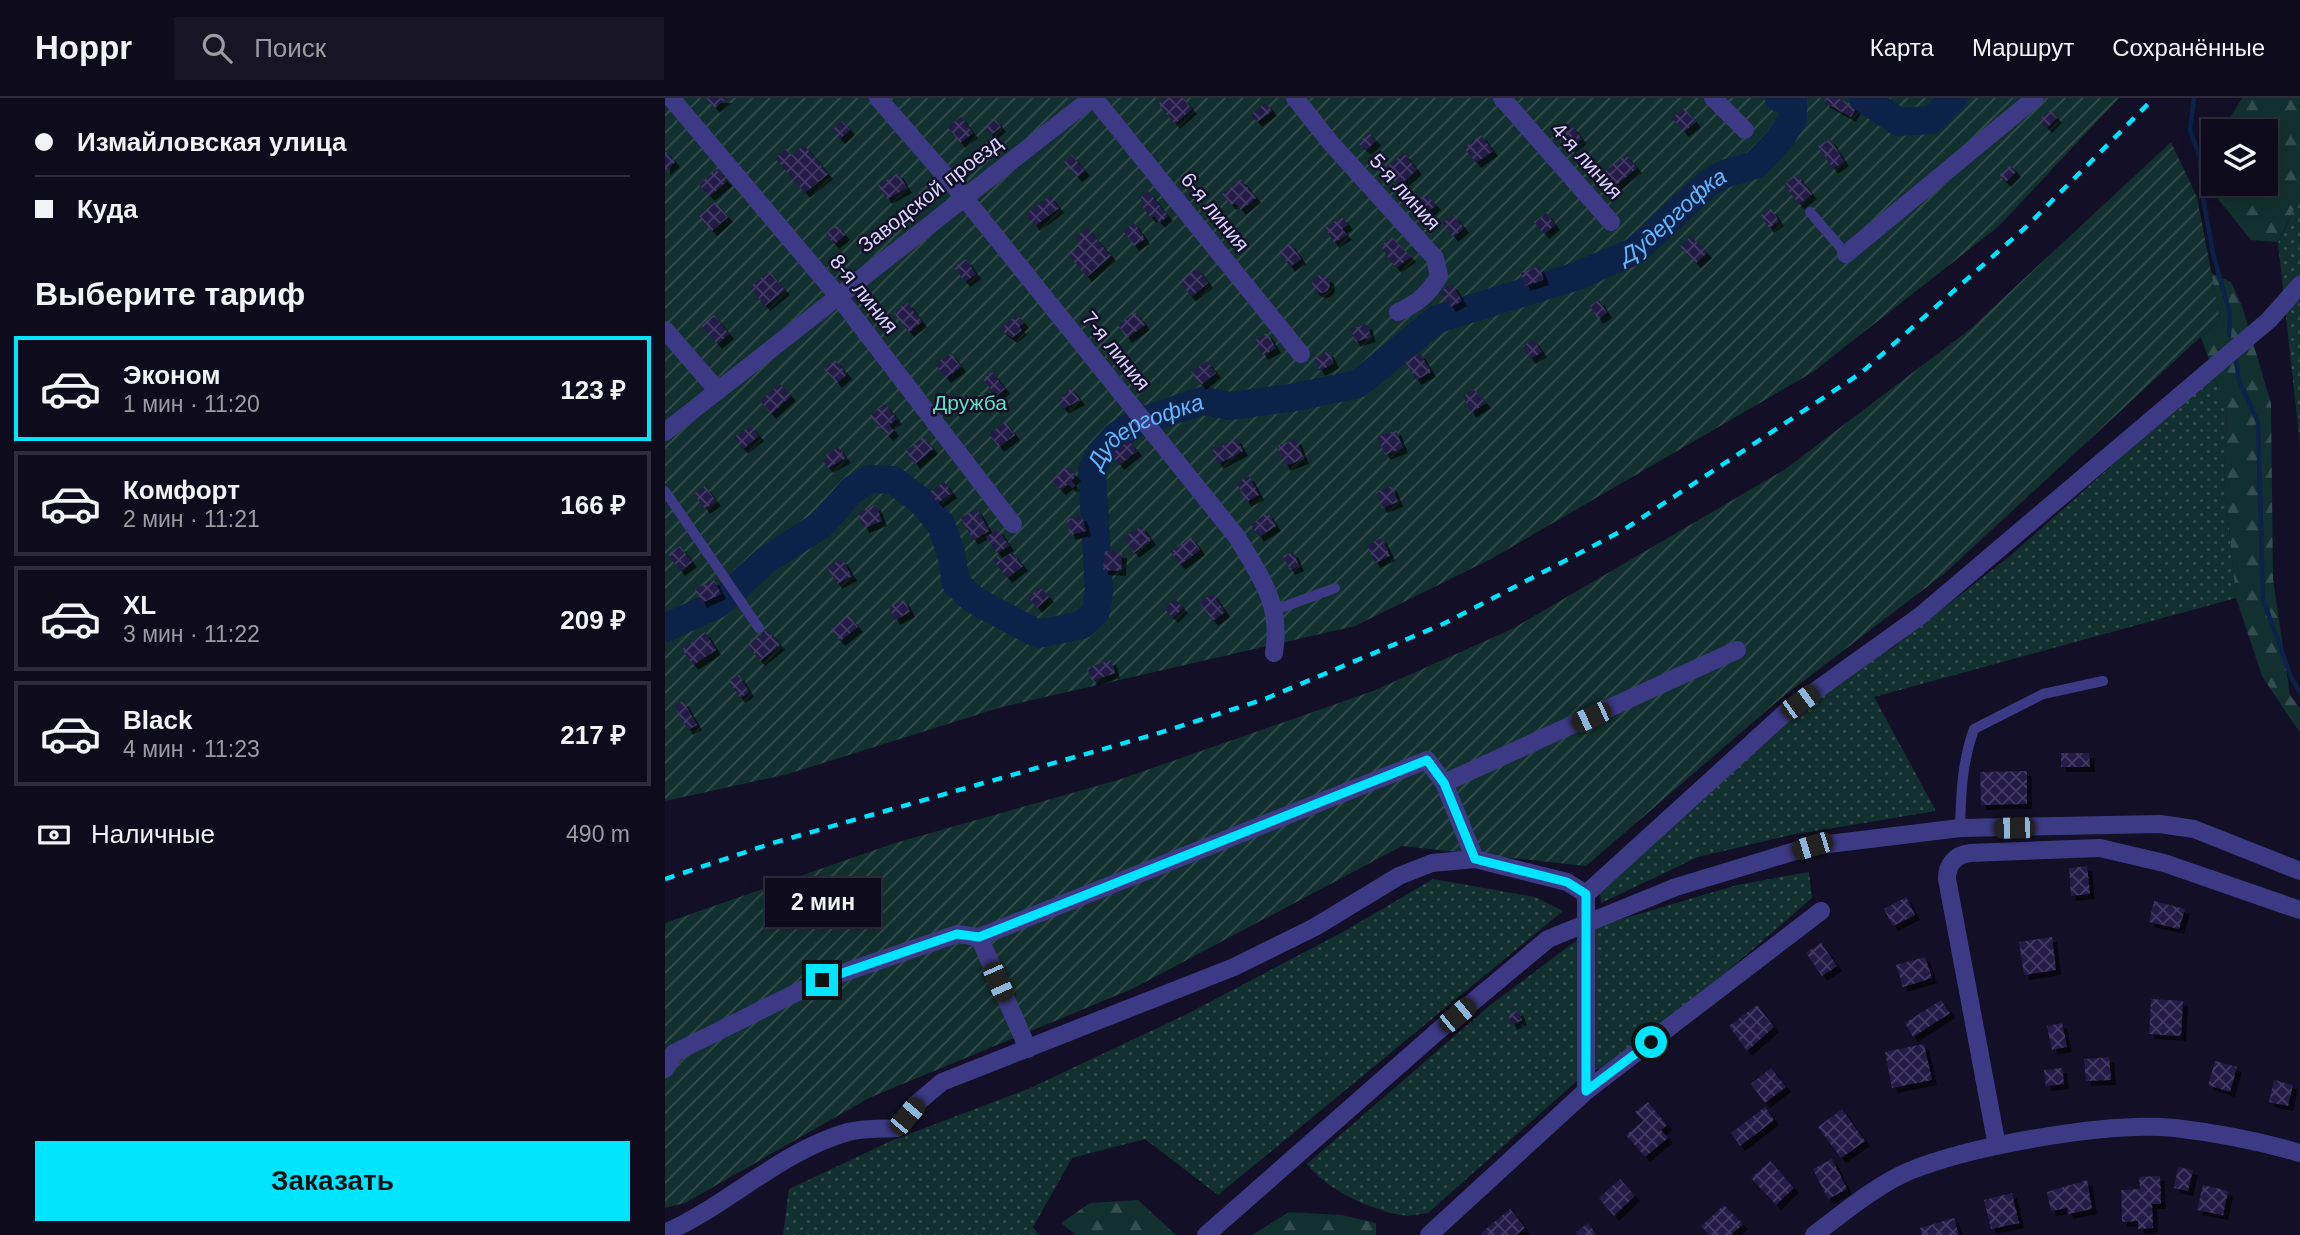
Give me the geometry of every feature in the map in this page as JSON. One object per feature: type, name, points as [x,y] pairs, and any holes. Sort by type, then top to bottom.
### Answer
[{"type":"street","name":"8-я линия","points":[[671,98],[838,296],[1013,524]]},
{"type":"street","name":"7-я линия","points":[[878,98],[963,196],[1237,537],[1272,599],[1278,628],[1274,653]]},
{"type":"street","name":"Заводской проезд","points":[[665,432],[963,196],[1093,98]]},
{"type":"street","name":"6-я линия","points":[[1093,98],[1301,354]]},
{"type":"street","name":"5-я линия","points":[[1295,98],[1329,142],[1435,258],[1439,276],[1432,288],[1419,303],[1398,312]]},
{"type":"street","name":"4-я линия","points":[[1502,98],[1611,222]]},
{"type":"street","points":[[1713,98],[1745,130]]},
{"type":"street","points":[[1846,254],[2035,98]]},
{"type":"street","points":[[1586,894],[1786,712],[1920,616],[2269,320],[2300,285]]},
{"type":"street","points":[[665,330],[718,391]]},
{"type":"street","points":[[1444,783],[1737,650]]},
{"type":"street","points":[[665,1069],[674,1053],[822,980],[957,934],[979,937],[1427,760],[1444,783],[1475,859]]},
{"type":"street","points":[[1206,1235],[1439,1030],[1548,939],[1675,887],[1812,846],[1960,828],[2160,824],[2194,829],[2300,871]]},
{"type":"street","points":[[1997,1146],[1947,878],[1950,863],[1959,856],[2100,848],[2164,863],[2300,910]]},
{"type":"street","points":[[665,1233],[701,1217],[806,1149],[850,1132],[897,1128],[916,1104],[942,1082],[1234,967],[1315,927],[1399,876],[1431,863],[1475,859],[1567,882],[1586,894]]},
{"type":"street","points":[[1586,894],[1586,1091]]},
{"type":"street","points":[[1429,1235],[1449,1229],[1586,1091],[1821,911]]},
{"type":"street","points":[[979,937],[1028,1049]]},
{"type":"street","points":[[1814,1235],[1907,1172],[1997,1146],[2103,1129],[2172,1128],[2258,1141],[2300,1153]]},
{"type":"lane","points":[[1810,212],[1846,254]]},
{"type":"lane","points":[[665,491],[759,628]]},
{"type":"lane","points":[[1275,610],[1335,588]]},
{"type":"lane","points":[[1960,828],[1962,774],[1965,754],[1974,729],[2043,694],[2103,681]]},
{"type":"green space","name":"Дружба","points":[[665,98],[2119,98],[1999,226],[1813,372],[1491,559],[1355,626],[1002,707],[788,774],[665,801]]},
{"type":"green space","points":[[2242,98],[2300,98],[2300,197],[2278,242],[2251,240],[2217,196],[2278,196],[2278,119],[2229,119]]},
{"type":"green space","points":[[2171,142],[2197,197],[2220,319],[1945,573],[1780,699],[1586,866],[1402,846],[1132,989],[869,1098],[685,1203],[665,1208],[665,923],[895,843],[1118,780],[1373,691],[1512,629],[1784,470],[1969,330]]},
{"type":"green space","points":[[2300,197],[2300,445],[2278,243]]},
{"type":"green space","points":[[2211,273],[2231,282],[2242,306],[2271,403],[2273,579],[2290,695],[2300,708],[2300,733],[2262,676],[2236,598],[2224,479],[2227,413],[2201,337],[2220,319]]},
{"type":"green space","points":[[2214,375],[2227,413],[2224,479],[2236,598],[1874,697],[1936,811],[1791,835],[1698,857],[1601,903],[1600,890],[1797,713],[1858,668],[1892,648],[2010,556]]},
{"type":"green space","points":[[1809,872],[1812,898],[1723,975],[1608,1067],[1595,1070],[1595,927],[1737,885]]},
{"type":"green space","points":[[1433,879],[1535,897],[1563,911],[1218,1195],[1145,1139],[1072,1158],[1033,1227],[1039,1235],[783,1235],[789,1189],[893,1140],[1028,1089],[1187,1014],[1343,932]]},
{"type":"green space","points":[[1577,940],[1578,1080],[1428,1213],[1404,1216],[1363,1203],[1325,1182],[1307,1164],[1489,1006]]},
{"type":"green space","points":[[1138,1200],[1176,1235],[1076,1235],[1061,1223],[1090,1203]]},
{"type":"green space","points":[[1289,1212],[1342,1215],[1376,1223],[1376,1235],[1252,1235]]},
{"type":"building","points":[[706,98],[727,98],[715,108]]},
{"type":"building","points":[[1165,98],[1183,98],[1192,109],[1175,124],[1158,104]]},
{"type":"building","points":[[1826,98],[1838,98],[1856,108],[1851,117],[1824,102]]},
{"type":"building","points":[[1266,103],[1272,111],[1257,122],[1252,116]]},
{"type":"building","points":[[1684,108],[1696,122],[1684,132],[1672,118]]},
{"type":"building","points":[[2050,110],[2057,118],[2047,128],[2039,120]]},
{"type":"building","points":[[961,117],[973,133],[960,143],[948,127]]},
{"type":"building","points":[[995,119],[1001,127],[991,135],[984,127]]},
{"type":"building","points":[[842,121],[850,130],[840,139],[832,130]]},
{"type":"building","points":[[1570,124],[1582,139],[1570,148],[1558,133]]},
{"type":"building","points":[[1369,133],[1376,141],[1366,150],[1358,143]]},
{"type":"building","points":[[1481,135],[1493,151],[1476,163],[1464,148]]},
{"type":"building","points":[[1830,139],[1844,161],[1833,169],[1818,146]]},
{"type":"building","points":[[804,145],[828,174],[805,193],[775,158],[786,149],[792,155]]},
{"type":"building","points":[[665,150],[675,162],[665,171]]},
{"type":"building","points":[[1404,153],[1417,170],[1398,186],[1384,169]]},
{"type":"building","points":[[1072,155],[1085,171],[1077,177],[1064,162]]},
{"type":"building","points":[[1626,155],[1637,168],[1615,186],[1604,172]]},
{"type":"building","points":[[2010,165],[2016,172],[2006,182],[1999,175]]},
{"type":"building","points":[[716,169],[727,181],[710,196],[699,185]]},
{"type":"building","points":[[898,173],[907,188],[887,199],[878,185]]},
{"type":"building","points":[[1797,175],[1812,194],[1799,204],[1784,185]]},
{"type":"building","points":[[1241,179],[1256,198],[1241,210],[1235,203],[1231,205],[1222,194]]},
{"type":"building","points":[[1148,191],[1168,216],[1160,223],[1154,216],[1151,218],[1141,205],[1144,203],[1140,198]]},
{"type":"building","points":[[1427,195],[1436,205],[1420,219],[1408,205],[1417,197],[1420,201]]},
{"type":"building","points":[[1050,196],[1059,208],[1035,226],[1026,214]]},
{"type":"building","points":[[715,202],[728,217],[712,231],[699,216]]},
{"type":"building","points":[[1771,209],[1779,221],[1769,228],[1761,215]]},
{"type":"building","points":[[1546,213],[1555,225],[1544,234],[1534,222]]},
{"type":"building","points":[[1454,215],[1464,228],[1453,237],[1443,223]]},
{"type":"building","points":[[1342,217],[1348,225],[1342,229],[1347,235],[1334,243],[1325,228]]},
{"type":"building","points":[[1134,223],[1145,239],[1134,246],[1123,231]]},
{"type":"building","points":[[837,225],[845,235],[834,244],[826,234]]},
{"type":"building","points":[[1087,228],[1111,256],[1087,277],[1068,254],[1081,244],[1075,237]]},
{"type":"building","points":[[1691,236],[1707,253],[1696,263],[1680,247]]},
{"type":"building","points":[[1392,237],[1411,257],[1396,268],[1382,245]]},
{"type":"building","points":[[1290,243],[1301,259],[1290,267],[1279,251]]},
{"type":"building","points":[[966,259],[976,274],[965,282],[954,267]]},
{"type":"building","points":[[1539,266],[1544,280],[1525,286],[1521,273]]},
{"type":"building","points":[[1197,268],[1208,283],[1191,297],[1180,281]]},
{"type":"building","points":[[769,271],[785,290],[765,306],[750,287]]},
{"type":"building","points":[[1321,275],[1327,278],[1330,284],[1327,290],[1321,293],[1315,290],[1312,284],[1315,278]]},
{"type":"building","points":[[1452,284],[1462,301],[1451,307],[1441,291]]},
{"type":"building","points":[[1599,300],[1607,313],[1598,319],[1590,306]]},
{"type":"building","points":[[907,302],[922,322],[909,332],[894,313]]},
{"type":"building","points":[[1135,312],[1145,325],[1127,338],[1118,325]]},
{"type":"building","points":[[714,315],[729,334],[717,344],[701,325]]},
{"type":"building","points":[[1017,315],[1024,323],[1019,327],[1022,330],[1012,338],[1000,329]]},
{"type":"building","points":[[1367,324],[1371,337],[1355,342],[1351,329]]},
{"type":"building","points":[[1267,333],[1276,348],[1263,355],[1254,340]]},
{"type":"building","points":[[1533,339],[1542,352],[1531,359],[1522,347]]},
{"type":"building","points":[[1328,351],[1334,363],[1320,371],[1314,359]]},
{"type":"building","points":[[951,353],[961,367],[946,378],[935,364]]},
{"type":"building","points":[[1420,353],[1431,372],[1416,380],[1405,361]]},
{"type":"building","points":[[835,360],[847,374],[837,383],[824,369]]},
{"type":"building","points":[[1207,361],[1216,373],[1201,385],[1191,372]]},
{"type":"building","points":[[992,372],[1005,389],[996,396],[983,379]]},
{"type":"building","points":[[780,384],[791,396],[771,414],[760,401]]},
{"type":"building","points":[[1071,388],[1080,400],[1063,409],[1058,401]]},
{"type":"building","points":[[1474,389],[1486,403],[1471,413],[1463,396]]},
{"type":"building","points":[[885,404],[897,419],[889,425],[894,431],[888,436],[870,416]]},
{"type":"building","points":[[1005,422],[1015,435],[999,447],[989,434]]},
{"type":"building","points":[[751,426],[759,436],[743,449],[734,437]]},
{"type":"building","points":[[1396,430],[1403,448],[1385,455],[1378,437]]},
{"type":"building","points":[[923,437],[933,449],[915,464],[906,451]]},
{"type":"building","points":[[1236,438],[1243,451],[1218,464],[1212,451],[1215,450],[1213,444],[1218,448]]},
{"type":"building","points":[[1296,439],[1304,459],[1285,466],[1277,446]]},
{"type":"building","points":[[1129,441],[1137,451],[1119,465],[1111,454]]},
{"type":"building","points":[[838,447],[846,458],[828,468],[823,461],[826,455]]},
{"type":"building","points":[[1066,466],[1076,476],[1071,481],[1075,485],[1072,488],[1068,484],[1061,490],[1051,480]]},
{"type":"building","points":[[1249,476],[1259,495],[1246,502],[1237,483]]},
{"type":"building","points":[[944,482],[952,493],[938,503],[930,492]]},
{"type":"building","points":[[705,486],[716,501],[705,509],[694,494]]},
{"type":"building","points":[[1392,486],[1398,502],[1382,508],[1376,492]]},
{"type":"building","points":[[876,505],[882,521],[864,528],[858,512]]},
{"type":"building","points":[[977,509],[989,531],[973,540],[961,518]]},
{"type":"building","points":[[1268,513],[1276,526],[1259,537],[1251,524]]},
{"type":"building","points":[[1082,516],[1086,531],[1070,535],[1066,520]]},
{"type":"building","points":[[1141,526],[1151,540],[1134,553],[1123,538]]},
{"type":"building","points":[[998,529],[1009,546],[997,553],[986,537]]},
{"type":"building","points":[[1191,537],[1200,550],[1180,565],[1171,552]]},
{"type":"building","points":[[1382,538],[1390,556],[1375,563],[1367,545]]},
{"type":"building","points":[[680,546],[692,562],[680,571],[668,554]]},
{"type":"building","points":[[1105,551],[1122,553],[1121,571],[1103,570]]},
{"type":"building","points":[[1012,552],[1023,566],[1007,578],[993,560],[998,556],[1001,560]]},
{"type":"building","points":[[1293,552],[1299,566],[1290,570],[1283,556]]},
{"type":"building","points":[[842,559],[852,576],[837,584],[827,567]]},
{"type":"building","points":[[714,580],[721,594],[702,603],[695,589]]},
{"type":"building","points":[[1040,587],[1049,597],[1037,608],[1028,597]]},
{"type":"building","points":[[1212,593],[1225,612],[1213,621],[1199,603]]},
{"type":"building","points":[[1175,599],[1183,608],[1173,618],[1164,608]]},
{"type":"building","points":[[904,600],[910,612],[895,620],[889,607]]},
{"type":"building","points":[[848,615],[858,627],[840,641],[831,629]]},
{"type":"building","points":[[767,629],[780,645],[760,661],[748,646]]},
{"type":"building","points":[[705,632],[716,650],[693,665],[682,649]]},
{"type":"building","points":[[1111,660],[1115,673],[1092,681],[1087,668]]},
{"type":"building","points":[[739,675],[749,692],[740,698],[729,681]]},
{"type":"building","points":[[683,701],[697,725],[688,730],[674,706]]},
{"type":"building","points":[[2061,753],[2089,753],[2090,767],[2061,767]]},
{"type":"building","points":[[2027,771],[2027,804],[1981,805],[1980,772]]},
{"type":"building","points":[[2087,866],[2090,894],[2071,896],[2069,868]]},
{"type":"building","points":[[1906,897],[1915,915],[1893,926],[1884,909]]},
{"type":"building","points":[[2154,901],[2185,909],[2179,929],[2149,922]]},
{"type":"building","points":[[2052,937],[2056,970],[2024,975],[2019,942]]},
{"type":"building","points":[[1821,943],[1837,966],[1822,976],[1806,953]]},
{"type":"building","points":[[1925,957],[1932,978],[1903,987],[1896,965]]},
{"type":"building","points":[[2151,999],[2183,1001],[2181,1036],[2149,1034]]},
{"type":"building","points":[[1941,1000],[1950,1013],[1913,1037],[1905,1023]]},
{"type":"building","points":[[1757,1005],[1774,1027],[1747,1051],[1729,1026]]},
{"type":"building","points":[[1518,1010],[1522,1020],[1512,1025],[1508,1015]]},
{"type":"building","points":[[2062,1023],[2067,1047],[2052,1050],[2047,1026]]},
{"type":"building","points":[[1924,1044],[1932,1080],[1892,1088],[1885,1052]]},
{"type":"building","points":[[2109,1057],[2111,1080],[2086,1081],[2084,1059]]},
{"type":"building","points":[[2215,1061],[2237,1067],[2230,1092],[2208,1085]]},
{"type":"building","points":[[1771,1068],[1786,1087],[1765,1103],[1751,1084]]},
{"type":"building","points":[[2062,1068],[2064,1084],[2046,1086],[2044,1070]]},
{"type":"building","points":[[2274,1080],[2293,1085],[2288,1106],[2269,1102]]},
{"type":"building","points":[[1648,1102],[1667,1125],[1661,1130],[1668,1138],[1645,1157],[1626,1135],[1643,1121],[1635,1112]]},
{"type":"building","points":[[1765,1107],[1774,1120],[1740,1146],[1731,1133]]},
{"type":"building","points":[[1842,1109],[1865,1141],[1841,1158],[1818,1127]]},
{"type":"building","points":[[1832,1159],[1847,1189],[1828,1199],[1813,1169]]},
{"type":"building","points":[[1770,1161],[1794,1188],[1776,1205],[1751,1178]]},
{"type":"building","points":[[2178,1167],[2193,1170],[2188,1191],[2174,1188]]},
{"type":"building","points":[[2160,1176],[2161,1204],[2152,1204],[2153,1228],[2138,1229],[2138,1221],[2122,1222],[2121,1190],[2140,1189],[2139,1177]]},
{"type":"building","points":[[1620,1179],[1635,1196],[1614,1216],[1599,1198]]},
{"type":"building","points":[[2087,1180],[2092,1209],[2068,1214],[2067,1208],[2051,1211],[2047,1192]]},
{"type":"building","points":[[2203,1185],[2228,1191],[2223,1215],[2197,1210]]},
{"type":"building","points":[[2012,1193],[2019,1223],[1991,1229],[1984,1200]]},
{"type":"building","points":[[1724,1205],[1743,1224],[1731,1235],[1709,1235],[1701,1226]]},
{"type":"building","points":[[1510,1209],[1525,1228],[1516,1235],[1482,1235],[1481,1233]]},
{"type":"building","points":[[1954,1218],[1959,1235],[1922,1235],[1920,1228]]},
{"type":"building","points":[[1588,1223],[1597,1235],[1579,1235],[1576,1232]]},
{"type":"waterway","name":"Дудергофка","points":[[665,628],[718,604],[766,560],[821,525],[852,490],[870,479],[893,480],[921,501],[941,524],[951,553],[956,583],[974,600],[1038,634],[1082,625],[1096,612],[1099,591],[1092,471],[1100,454],[1115,437],[1136,423],[1202,401],[1231,406],[1296,397],[1358,384],[1437,319],[1577,276],[1635,251],[1707,184],[1724,174],[1755,165],[1780,139],[1793,119],[1793,102],[1779,98]]},
{"type":"waterway","name":"Дудергофка","points":[[1863,98],[1899,122],[1932,120],[1954,98]]},
{"type":"waterway","points":[[2194,98],[2190,130],[2200,158],[2202,192],[2213,253],[2230,314],[2229,336]]},
{"type":"waterway","points":[[2236,360],[2239,381],[2258,422],[2263,599],[2291,677],[2300,693]]},
{"type":"railway","points":[[665,879],[773,843],[1156,734],[1265,699],[1443,624],[1578,554],[1625,529],[1861,373],[2026,227],[2154,98]]},
{"type":"route","points":[[822,980],[957,934],[979,937],[1427,760],[1444,783],[1475,859],[1567,882],[1586,894],[1586,1091],[1651,1042]]}]
